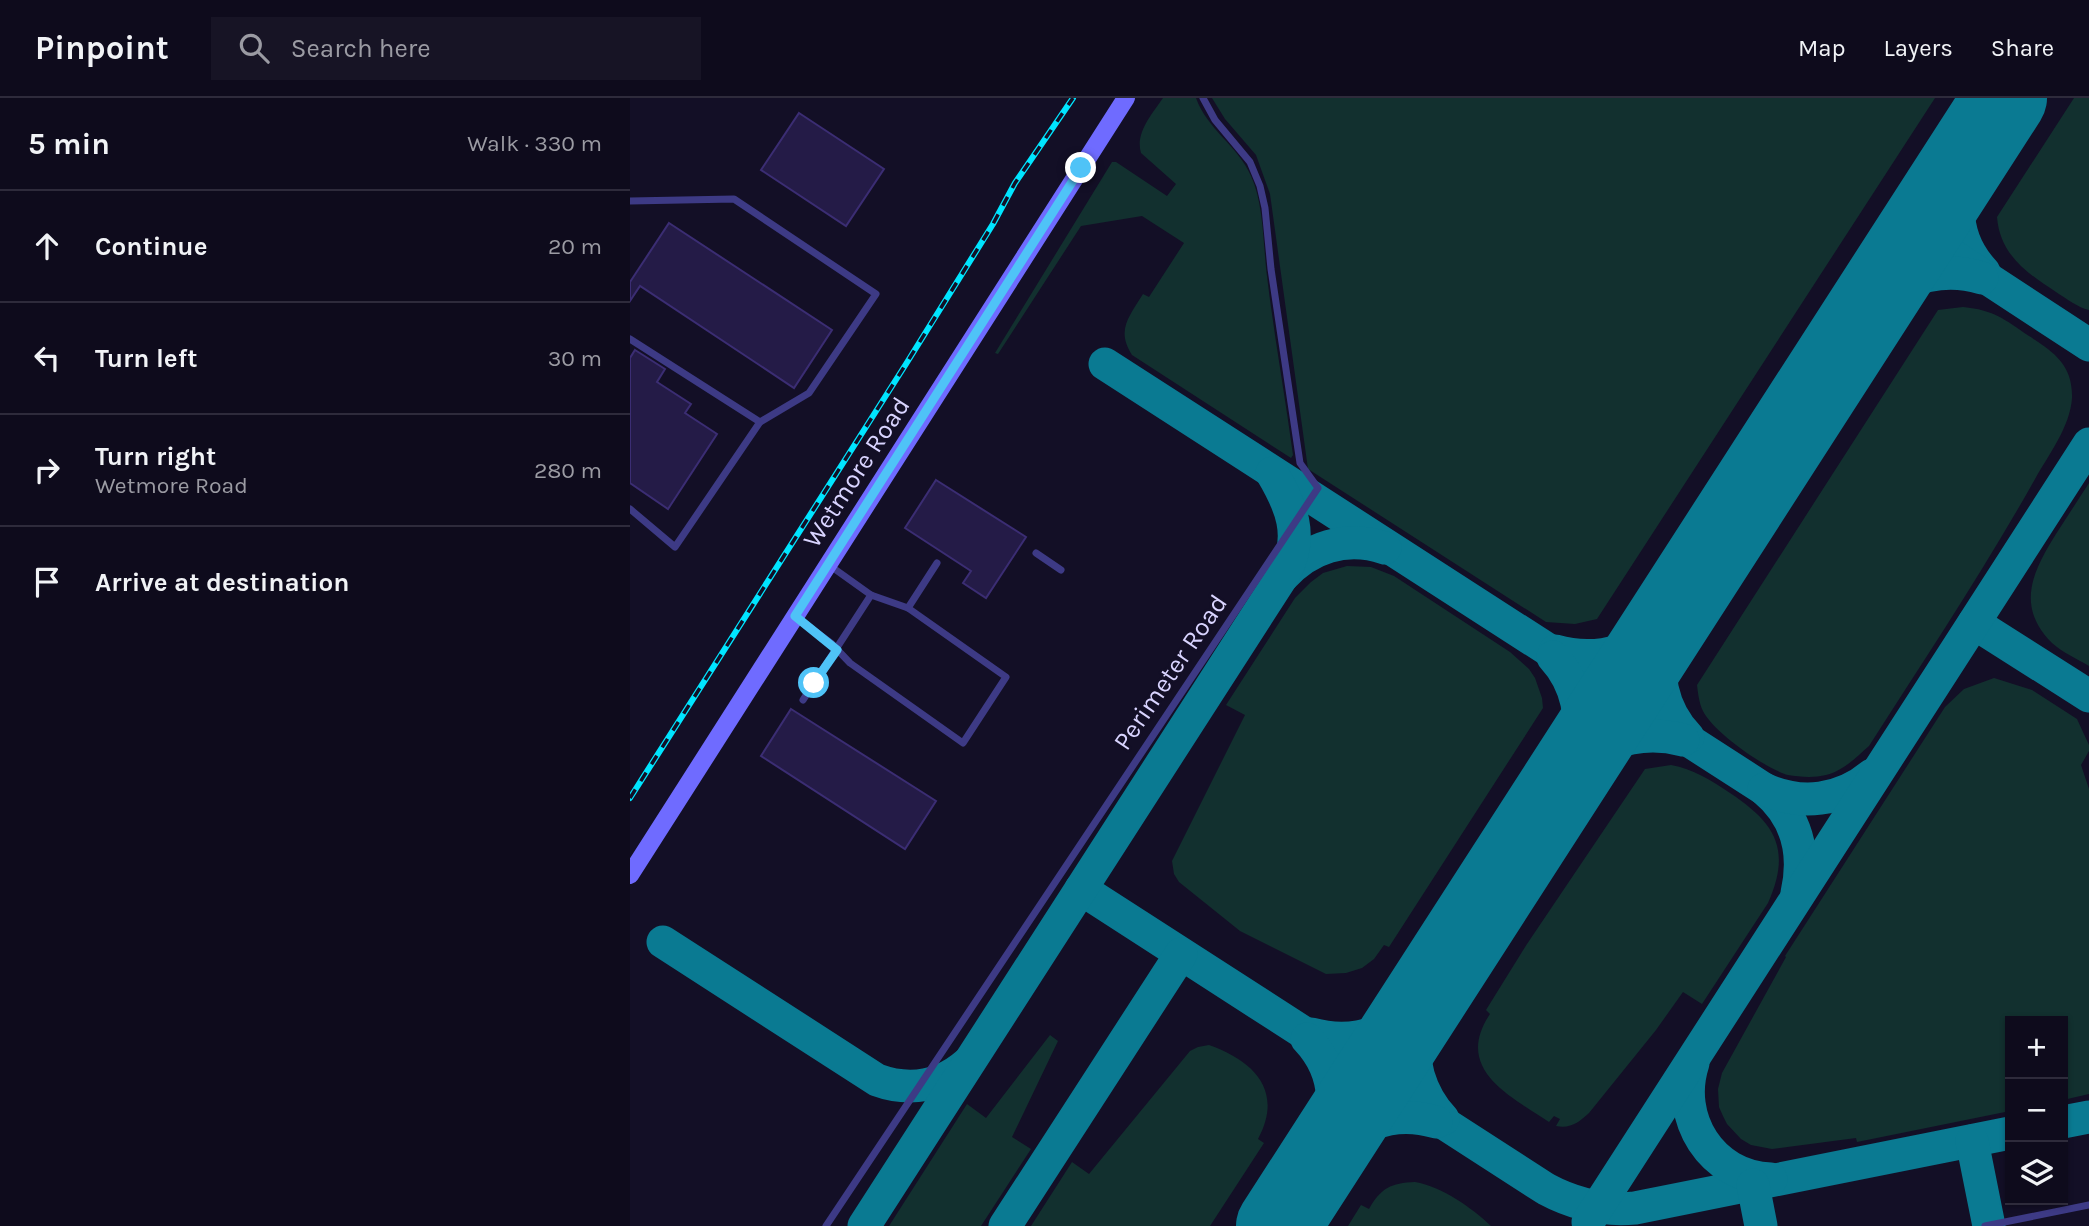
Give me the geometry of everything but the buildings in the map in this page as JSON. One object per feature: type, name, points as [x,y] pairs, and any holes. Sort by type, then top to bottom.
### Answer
[{"type":"main road","name":"Wetmore Road","points":[[630,875],[1126,98]]},
{"type":"lane","name":"Perimeter Road","points":[[826,1226],[1318,488],[1300,463],[1260,186],[1250,162],[1215,120],[1203,98]]},
{"type":"lane","points":[[630,201],[734,199],[876,293],[809,393],[760,422],[675,547],[630,509]]},
{"type":"lane","points":[[630,339],[760,422]]},
{"type":"lane","points":[[1036,554],[1061,570]]},
{"type":"lane","points":[[908,608],[937,563]]},
{"type":"lane","points":[[795,616],[850,663],[963,743],[1006,677],[908,608],[871,596],[828,565]]},
{"type":"lane","points":[[803,700],[871,596]]},
{"type":"lane","points":[[1985,1226],[2089,1205]]},
{"type":"green space","points":[[1163,98],[1196,98],[1207,119],[1245,165],[1255,187],[1261,212],[1270,298],[1293,455],[1291,458],[1132,355],[1125,338],[1129,317],[1143,294],[1149,297],[1184,243],[1142,216],[1081,226],[998,354],[995,353],[1112,162],[1116,162],[1167,196],[1176,184],[1141,153],[1142,131]]},
{"type":"green space","points":[[1212,98],[1935,98],[1597,619],[1575,624],[1546,622],[1308,469],[1270,194],[1256,155],[1225,119]]},
{"type":"green space","points":[[2074,98],[2089,98],[2089,310],[2045,285],[2017,262],[2003,242],[1997,217]]},
{"type":"green space","points":[[1963,307],[1998,316],[2054,354],[2065,368],[2071,387],[2072,398],[2067,419],[2058,440],[1996,547],[1869,746],[1845,767],[1833,773],[1817,777],[1788,775],[1741,749],[1717,729],[1703,711],[1697,685],[1938,310]]},
{"type":"green space","points":[[2089,483],[2089,666],[2052,643],[2034,616],[2031,602],[2040,561]]},
{"type":"green space","points":[[1347,566],[1371,567],[1394,576],[1510,652],[1535,678],[1543,708],[1389,947],[1384,945],[1374,959],[1362,968],[1346,973],[1326,974],[1240,931],[1179,882],[1174,874],[1172,861],[1245,715],[1226,705],[1295,598],[1323,573]]},
{"type":"green space","points":[[1994,678],[2032,690],[2077,719],[2089,745],[2089,751],[2081,765],[2089,789],[2089,1094],[2068,1099],[2068,1016],[2005,1016],[2005,1112],[1857,1142],[1856,1138],[1772,1149],[1751,1145],[1727,1124],[1719,1107],[1718,1089],[1722,1073],[1785,956],[1945,707],[1964,689]]},
{"type":"green space","points":[[1671,765],[1709,779],[1758,815],[1775,839],[1779,867],[1775,884],[1768,903],[1702,1004],[1683,992],[1589,1113],[1570,1126],[1556,1126],[1560,1119],[1554,1116],[1549,1122],[1518,1102],[1491,1079],[1482,1065],[1478,1050],[1480,1033],[1490,1014],[1486,1010],[1527,944],[1645,769]]},
{"type":"green space","points":[[1050,1035],[1058,1041],[1012,1137],[1031,1149],[981,1226],[889,1226],[967,1104],[986,1118]]},
{"type":"green space","points":[[1209,1045],[1251,1069],[1266,1092],[1268,1106],[1258,1139],[1264,1143],[1210,1226],[1031,1226],[1072,1162],[1089,1174],[1190,1051]]},
{"type":"green space","points":[[1415,1182],[1435,1188],[1456,1199],[1491,1226],[1348,1226],[1361,1205],[1369,1209],[1388,1188]]},
{"type":"taxiway","points":[[1975,144],[1963,178],[1958,210],[1964,242],[1984,272]]},
{"type":"taxiway","points":[[1918,233],[2089,345]]},
{"type":"taxiway","points":[[1856,330],[1891,292],[1915,279],[1955,273],[1982,278]]},
{"type":"taxiway","points":[[1105,364],[1764,789],[1784,811],[1796,836],[1800,864],[1797,893]]},
{"type":"taxiway","points":[[1588,1222],[2089,444]]},
{"type":"taxiway","points":[[864,1226],[1285,572],[1294,546],[1293,521],[1285,497],[1272,473]]},
{"type":"taxiway","points":[[1282,577],[1304,558],[1329,546],[1356,543],[1385,548]]},
{"type":"taxiway","points":[[1687,591],[1668,629],[1662,648],[1660,676],[1666,702],[1688,737]]},
{"type":"taxiway","points":[[1555,651],[1588,655],[1619,651],[1648,636],[1671,612]]},
{"type":"taxiway","points":[[1974,623],[2089,696]]},
{"type":"taxiway","points":[[1553,657],[1568,678],[1579,715],[1575,754],[1564,779]]},
{"type":"taxiway","points":[[1562,785],[1585,761],[1619,741],[1644,736],[1683,740]]},
{"type":"taxiway","points":[[1764,789],[1792,798],[1820,798],[1847,791],[1872,775]]},
{"type":"taxiway","points":[[1081,889],[1546,1189],[1578,1202],[1600,1207],[1635,1208],[2005,1134]]},
{"type":"taxiway","points":[[663,942],[877,1080],[901,1086],[925,1085],[947,1077],[968,1063]]},
{"type":"taxiway","points":[[1005,1226],[1181,954]]},
{"type":"taxiway","points":[[1434,985],[1418,1021],[1414,1051],[1418,1076],[1428,1099],[1443,1119]]},
{"type":"taxiway","points":[[1311,1034],[1345,1038],[1376,1032],[1403,1016],[1427,992]]},
{"type":"taxiway","points":[[1307,1039],[1326,1068],[1333,1098],[1330,1129],[1320,1161]]},
{"type":"taxiway","points":[[1693,1063],[1689,1104],[1703,1141],[1715,1156],[1731,1168],[1750,1176],[1771,1179]]},
{"type":"taxiway","points":[[2068,1121],[2089,1117]]},
{"type":"taxiway","points":[[1320,1161],[1359,1130],[1387,1119],[1419,1118],[1436,1122]]},
{"type":"taxiway","points":[[1972,1141],[1989,1226]]},
{"type":"taxiway","points":[[1753,1185],[1761,1226]]},
{"type":"runway","points":[[1278,1226],[2005,98]]},
{"type":"railway","points":[[630,798],[906,364],[993,224],[1015,183],[1073,98]]},
{"type":"route","points":[[814,683],[837,650],[795,616],[1081,168]]}]
